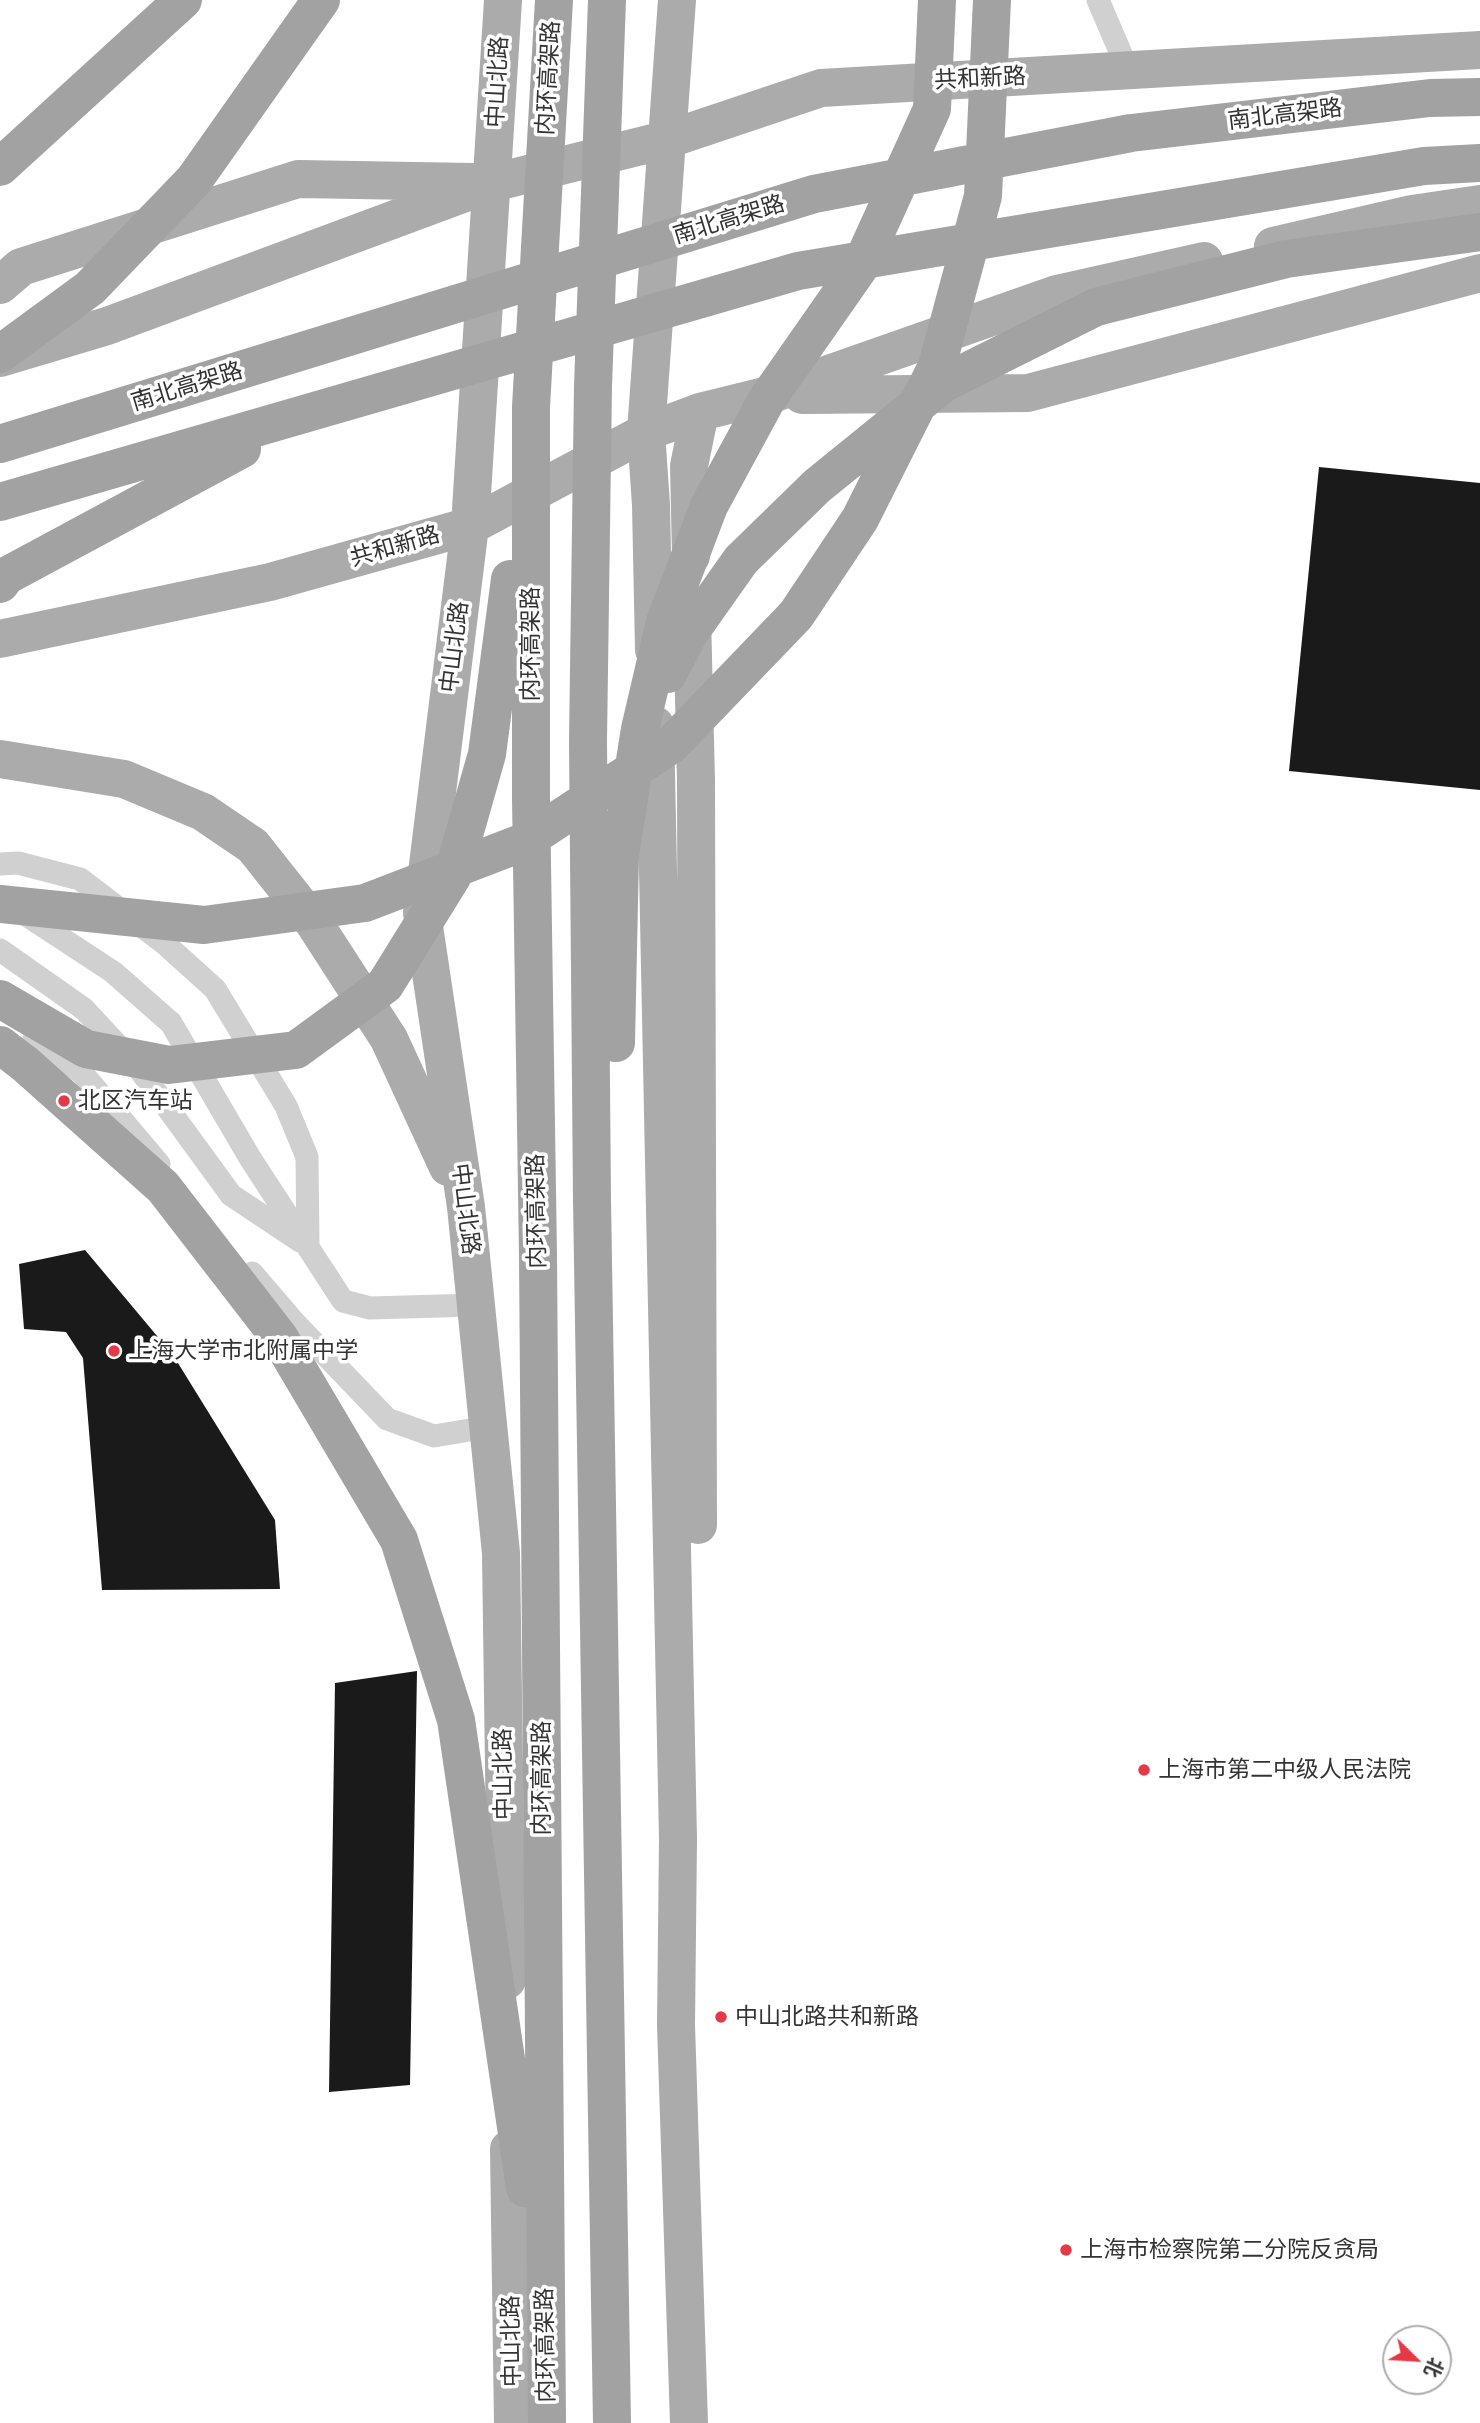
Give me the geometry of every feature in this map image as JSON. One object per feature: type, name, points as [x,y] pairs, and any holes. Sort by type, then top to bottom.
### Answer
[{"type":"highway","points":[[0,167],[183,0]]},
{"type":"highway","points":[[0,356],[90,288],[194,180],[321,0]]},
{"type":"highway","name":"内环高架路","points":[[547,2423],[538,1270],[531,798],[531,407],[554,0]]},
{"type":"highway","points":[[607,0],[593,386],[588,741],[592,1200],[612,2423]]},
{"type":"highway","points":[[601,1640],[620,855],[640,729],[666,622],[709,506],[766,401],[861,265],[932,109],[937,0]]},
{"type":"highway","points":[[0,904],[204,925],[366,903],[524,842],[671,745],[796,615],[860,519],[937,366],[984,196],[992,0]]},
{"type":"highway","name":"南北高架路","points":[[0,444],[814,194],[1130,133],[1430,98],[1480,97]]},
{"type":"highway","points":[[0,502],[798,271],[1424,166],[1480,163]]},
{"type":"highway","points":[[640,729],[688,635],[741,560],[817,486],[944,383],[1096,307],[1286,258],[1480,232]]},
{"type":"highway","points":[[0,999],[86,1049],[169,1065],[296,1049],[385,985],[452,877],[487,754],[531,407]]},
{"type":"highway","points":[[0,584],[6,576],[308,414]]},
{"type":"highway","points":[[0,1045],[163,1187],[279,1337],[398,1540],[456,1720],[545,2319]]},
{"type":"main road","name":"中山北路","points":[[503,0],[470,526],[422,913],[466,1207],[500,1553],[513,2423]]},
{"type":"main road","points":[[677,0],[646,432],[651,519],[678,1839],[676,2025],[689,2423]]},
{"type":"main road","name":"共和新路","points":[[0,356],[107,326],[492,183],[669,139],[821,88],[1480,50]]},
{"type":"main road","name":"共和新路","points":[[7,273],[298,179],[492,183]]},
{"type":"main road","name":"共和新路","points":[[0,639],[270,582],[470,526],[646,432],[699,412],[769,395],[1057,294],[1412,214],[1480,204]]},
{"type":"main road","points":[[1412,214],[1480,232]]},
{"type":"main road","name":"共和新路","points":[[769,395],[1028,393],[1480,273]]},
{"type":"main road","points":[[678,1839],[698,1691],[696,781],[689,466],[699,412]]},
{"type":"main road","points":[[0,759],[124,779],[203,812],[253,846],[314,923],[389,1039],[466,1207]]},
{"type":"lane","points":[[1098,0],[1128,70]]},
{"type":"lane","points":[[0,864],[18,863],[80,879],[164,943],[215,989],[286,1107],[307,1157],[308,1247]]},
{"type":"lane","points":[[0,898],[113,972],[171,1023],[250,1158],[343,1301],[370,1308],[476,1306]]},
{"type":"lane","points":[[0,950],[84,1009],[137,1066],[231,1195],[308,1247]]},
{"type":"lane","points":[[0,1013],[82,1073],[294,1322],[387,1419],[434,1436],[488,1427]]},
{"type":"building","points":[[1319,467],[1480,483],[1480,790],[1289,771]]},
{"type":"building","points":[[85,1250],[173,1355],[275,1520],[280,1589],[102,1590],[83,1358],[66,1332],[24,1329],[19,1264]]},
{"type":"building","points":[[417,1671],[410,2085],[329,2092],[335,1683]]},
{"type":"place","name":"北区汽车站","points":[[64,1101]]},
{"type":"place","name":"上海大学市北附属中学","points":[[114,1351]]},
{"type":"place","name":"上海市第二中级人民法院","points":[[1144,1770]]},
{"type":"place","name":"中山北路共和新路","points":[[721,2017]]},
{"type":"place","name":"上海市检察院第二分院反贪局","points":[[1066,2250]]}]
